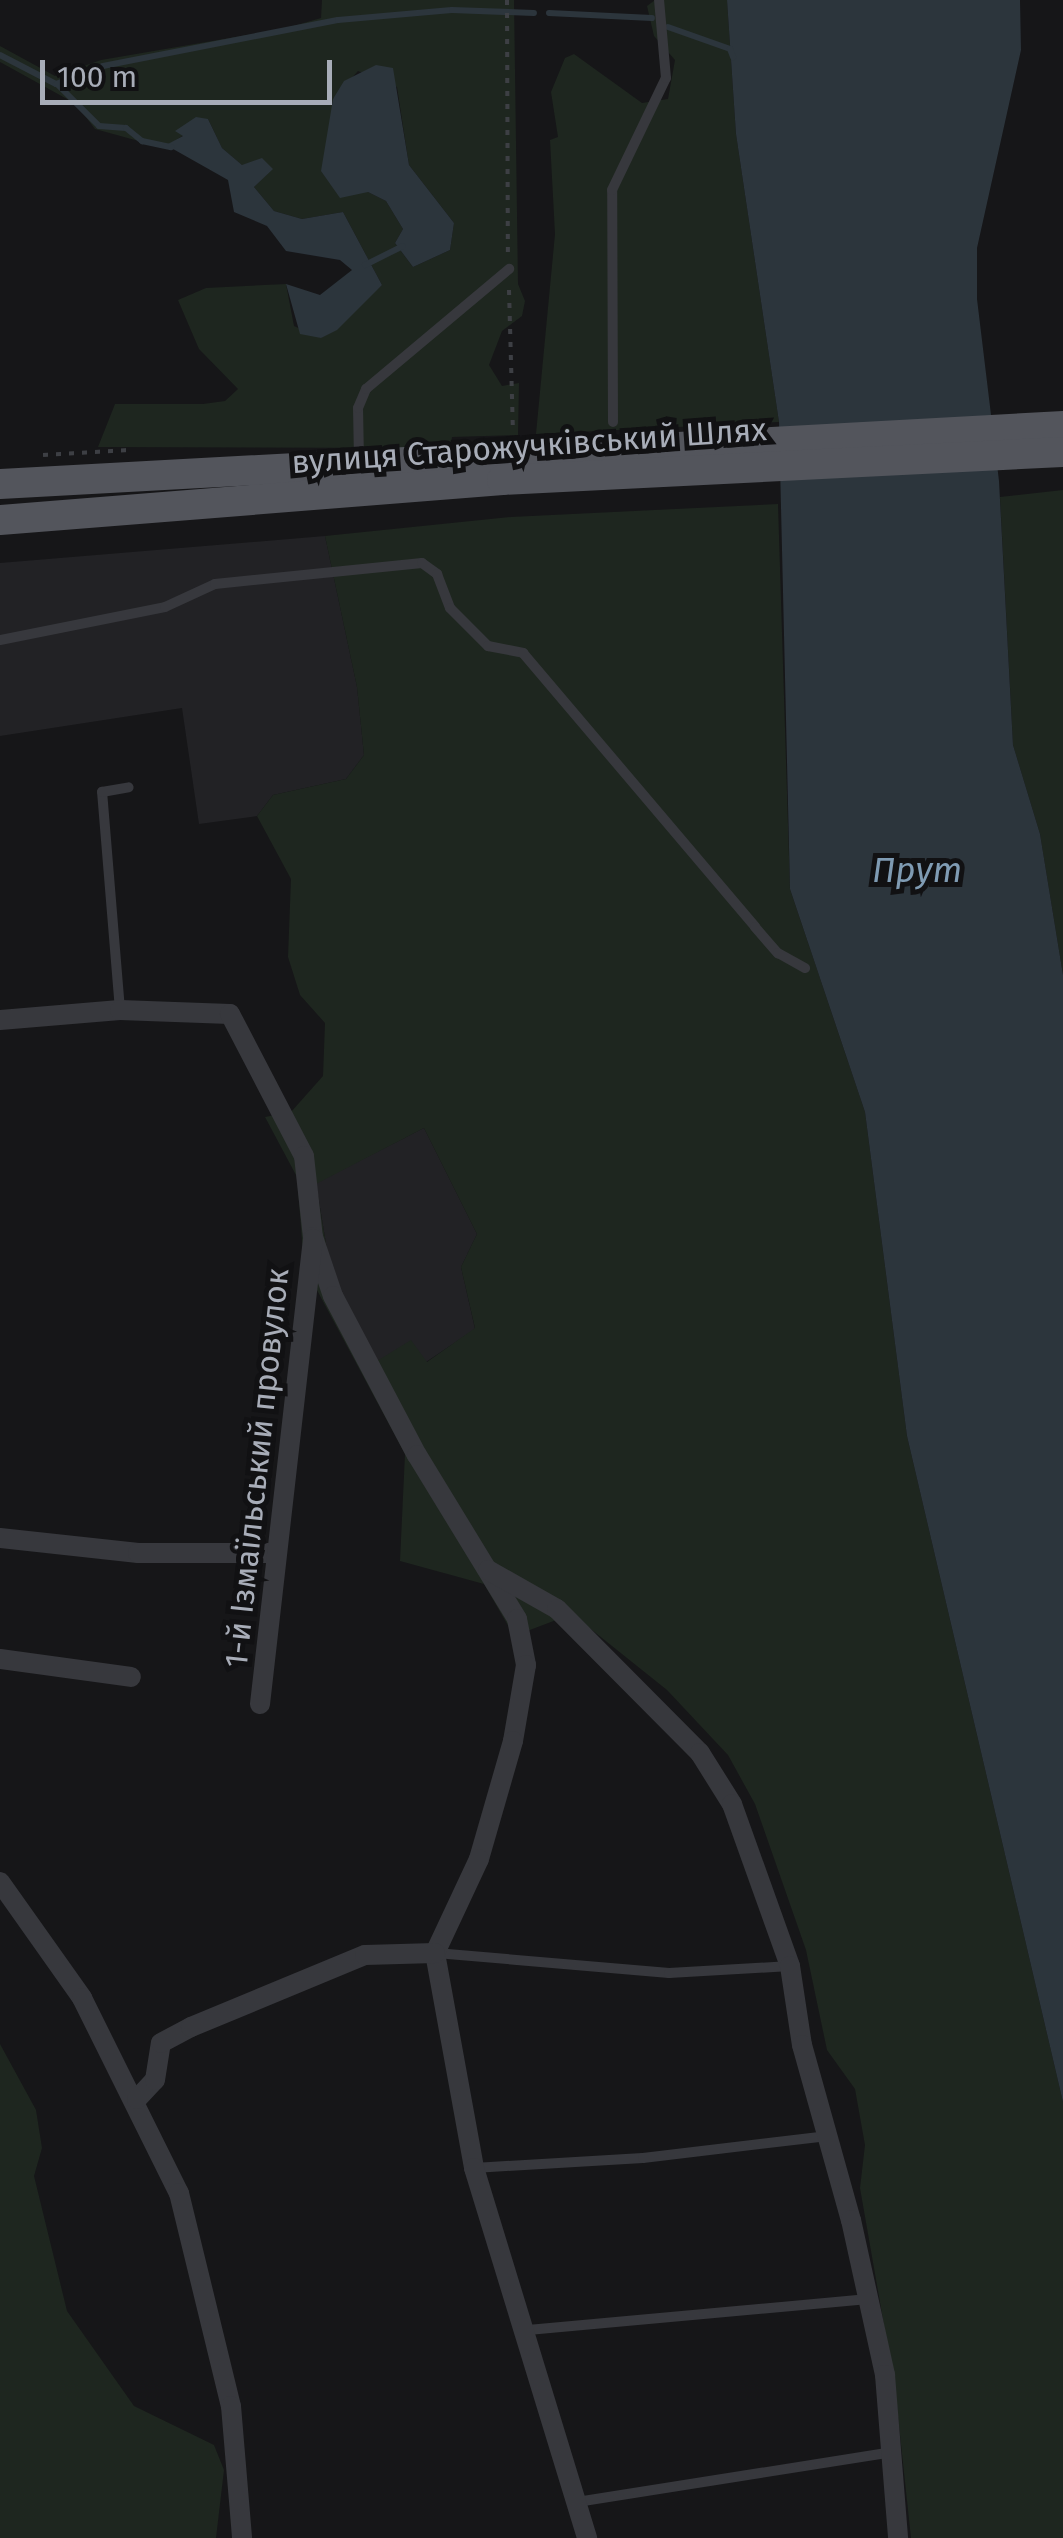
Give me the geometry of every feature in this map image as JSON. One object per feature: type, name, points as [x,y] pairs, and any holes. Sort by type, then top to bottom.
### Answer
[{"type":"main road","name":"вулиця Старожучківський Шлях","points":[[0,520],[508,467],[1063,426]]},
{"type":"main road","name":"вулиця Старожучківський Шлях","points":[[0,484],[360,464],[508,467],[1063,452]]},
{"type":"street","points":[[0,1020],[120,1010],[230,1014],[304,1156],[313,1238],[352,1332],[517,1619],[526,1666],[513,1741],[478,1859],[434,1953],[474,2168],[528,2330],[587,2538]]},
{"type":"street","name":"1-й Ізмаїльський провулок","points":[[260,1704],[273,1553],[313,1238]]},
{"type":"street","points":[[0,1538],[138,1553],[273,1553]]},
{"type":"street","points":[[487,1568],[557,1609],[700,1753],[732,1804],[790,1966],[802,2045],[828,2136],[885,2375],[888,2454],[898,2538]]},
{"type":"street","points":[[0,1659],[130,1677]]},
{"type":"street","points":[[0,1882],[82,1998],[137,2099],[179,2193],[202,2274],[230,2406],[242,2538]]},
{"type":"street","points":[[137,2099],[155,2080],[161,2042],[191,2027],[364,1955],[434,1953]]},
{"type":"lane","points":[[613,422],[612,190],[666,78],[659,0]]},
{"type":"lane","points":[[360,464],[358,408],[366,389],[508,268]]},
{"type":"lane","points":[[0,640],[165,607],[214,584],[422,563],[437,574],[450,608],[488,646],[524,652],[778,954],[806,968]]},
{"type":"lane","points":[[120,1010],[102,792],[130,787]]},
{"type":"lane","points":[[434,1953],[669,1973],[790,1966]]},
{"type":"lane","points":[[474,2168],[643,2158],[828,2136]]},
{"type":"lane","points":[[528,2330],[866,2298]]},
{"type":"lane","points":[[577,2502],[888,2454]]},
{"type":"path","points":[[507,1],[508,467]]},
{"type":"shaded area","points":[[322,0],[514,0],[518,284],[525,301],[522,316],[502,331],[489,365],[502,386],[519,383],[518,435],[452,437],[451,445],[405,448],[98,447],[115,404],[203,404],[225,401],[238,389],[199,349],[178,300],[206,288],[286,284],[294,326],[321,338],[382,285],[343,212],[302,219],[274,211],[254,187],[272,169],[243,166],[222,148],[208,119],[164,148],[95,129],[76,104],[0,62],[0,46],[55,76],[101,60],[283,29],[321,18]],"holes":[[[358,71],[397,87],[409,165],[454,223],[450,250],[413,267],[395,243],[403,229],[386,201],[368,192],[333,99]]]},
{"type":"shaded area","points":[[655,0],[727,0],[736,134],[779,422],[536,434],[555,234],[550,140],[558,137],[551,92],[565,58],[574,54],[642,103],[668,99],[675,60],[654,36],[647,6]]},
{"type":"shaded area","points":[[1063,490],[1063,975],[1040,834],[1013,745],[1000,497]]},
{"type":"shaded area","points":[[778,504],[790,889],[865,1112],[907,1436],[1063,2102],[1063,2538],[911,2538],[895,2388],[860,2188],[865,2145],[855,2089],[827,2050],[806,1950],[755,1804],[728,1755],[667,1690],[572,1614],[514,1636],[484,1584],[400,1561],[405,1454],[304,1266],[297,1177],[265,1117],[291,1112],[323,1076],[325,1023],[300,995],[288,957],[291,879],[257,816],[273,795],[346,779],[364,755],[357,687],[325,536],[511,517]],"holes":[[[424,1128],[477,1234],[461,1267],[475,1328],[427,1362],[411,1340],[377,1361],[332,1280],[316,1184]]]},
{"type":"shaded area","points":[[325,536],[357,687],[364,755],[346,779],[273,795],[257,816],[199,824],[182,708],[0,736],[0,563]]},
{"type":"shaded area","points":[[424,1128],[477,1234],[461,1267],[475,1329],[426,1362],[377,1362],[332,1280],[316,1183]]},
{"type":"shaded area","points":[[0,2044],[36,2110],[42,2148],[34,2176],[67,2311],[134,2406],[214,2445],[224,2470],[216,2538],[0,2538]]},
{"type":"water","name":"Прут","points":[[727,0],[1020,0],[1021,50],[977,248],[977,299],[999,481],[1013,745],[1040,834],[1063,975],[1063,2102],[907,1436],[865,1112],[790,889],[779,422],[736,134]]},
{"type":"water","points":[[376,65],[393,68],[409,165],[454,223],[450,250],[413,267],[395,243],[403,229],[386,201],[368,192],[340,198],[321,171],[333,99],[344,81]]},
{"type":"water","points":[[196,117],[208,119],[222,148],[242,165],[262,158],[273,169],[254,187],[274,211],[302,219],[343,212],[382,285],[337,330],[321,338],[300,334],[286,284],[320,295],[352,270],[340,260],[286,251],[267,226],[234,212],[228,180],[166,145],[183,136],[175,131]]},
{"type":"waterway","points":[[0,55],[56,84],[103,66],[338,20],[452,10],[534,13]]},
{"type":"waterway","points":[[549,13],[652,18]]},
{"type":"waterway","points":[[668,27],[730,49],[733,57]]},
{"type":"waterway","points":[[57,84],[99,126],[126,128],[142,141],[171,147]]},
{"type":"waterway","points":[[365,265],[403,246]]}]
